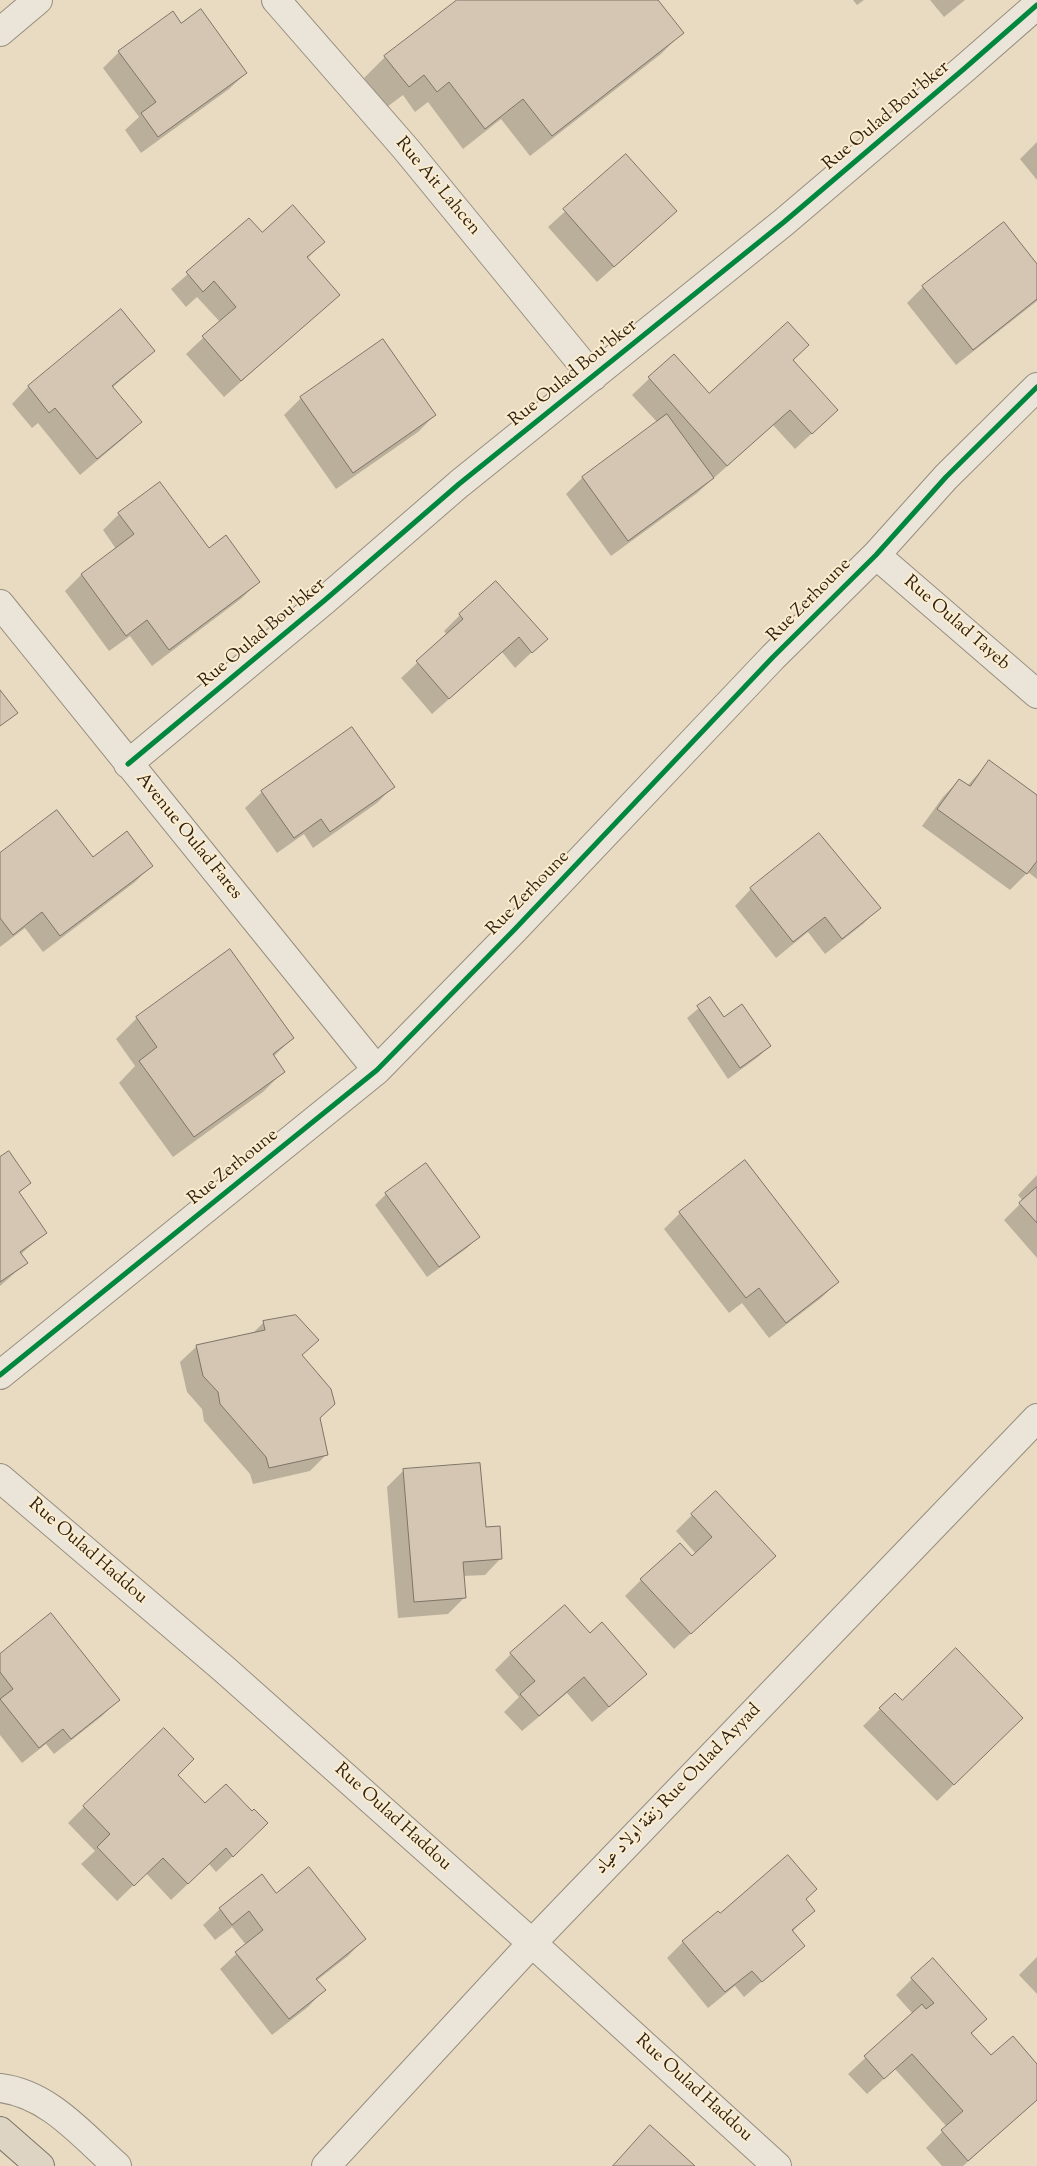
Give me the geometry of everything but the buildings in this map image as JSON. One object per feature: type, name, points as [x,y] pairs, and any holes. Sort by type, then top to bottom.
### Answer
[{"type":"highway","points":[[0,2131],[40,2166]]},
{"type":"street","points":[[0,32],[38,0]]},
{"type":"street","name":"Rue Ait Lahcen","points":[[276,0],[406,149],[593,377]]},
{"type":"street","name":"Rue Oulad Bou'bker","points":[[128,764],[318,606],[459,484],[784,222],[1037,5]]},
{"type":"street","name":"Rue Zerhoune","points":[[0,1375],[377,1070],[522,922],[774,657],[876,555],[946,477],[1037,387]]},
{"type":"street","name":"Rue Oulad Tayeb","points":[[876,555],[1037,694]]},
{"type":"street","name":"Avenue Oulad Fares","points":[[0,604],[377,1070]]},
{"type":"street","name":"زنقة اولاد عياد Rue Oulad Ayyad","points":[[326,2166],[532,1943],[1037,1418]]},
{"type":"street","name":"Rue Oulad Haddou","points":[[0,1478],[224,1669],[532,1943],[777,2166]]},
{"type":"street","points":[[0,2088],[28,2094],[43,2102],[117,2166]]},
{"type":"cycle path","points":[[128,764],[325,600],[459,484],[784,222],[1037,5]]},
{"type":"cycle path","points":[[0,1375],[377,1070],[515,929],[773,657],[876,555],[946,477],[1037,387]]}]
